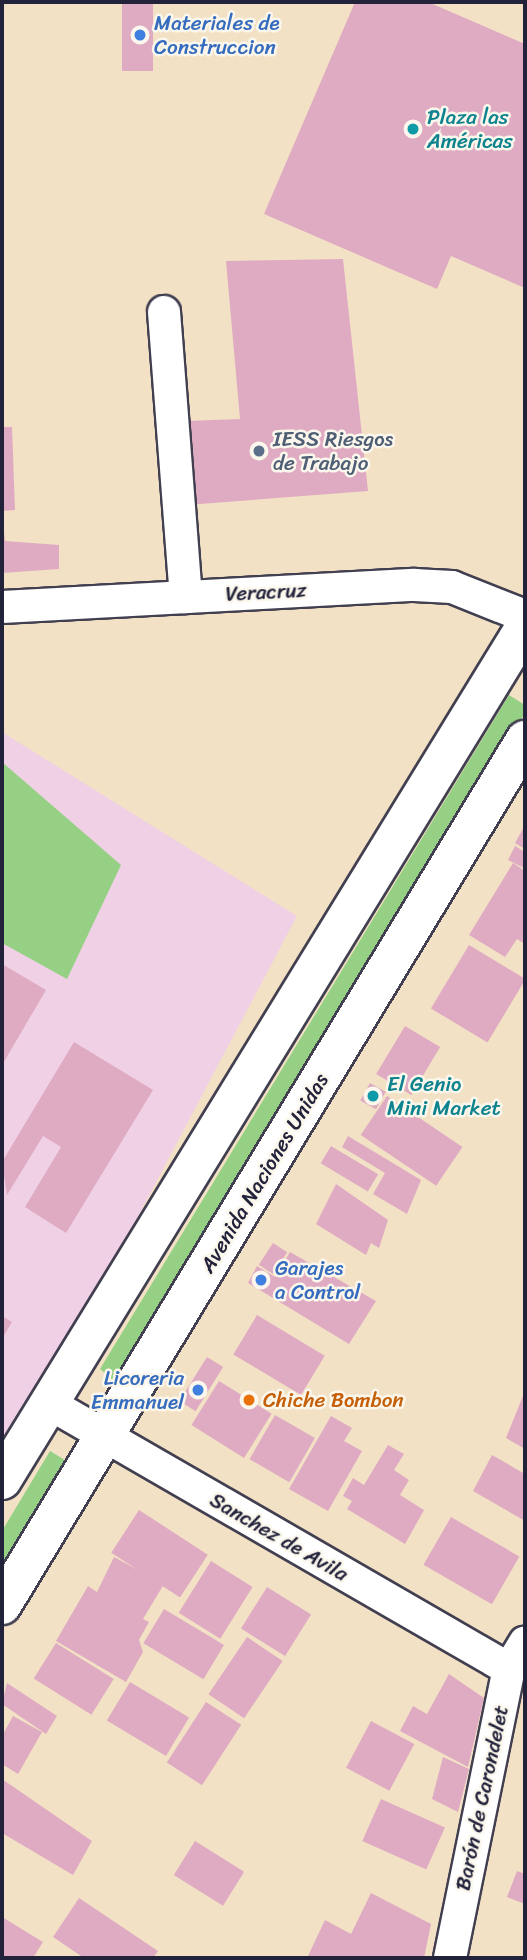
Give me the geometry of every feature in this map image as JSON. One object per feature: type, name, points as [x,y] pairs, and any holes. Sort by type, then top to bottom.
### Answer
[{"type":"main road","points":[[2,1480],[525,627]]},
{"type":"main road","name":"Avenida Naciones Unidas","points":[[2,1605],[525,740]]},
{"type":"street","points":[[164,312],[186,597]]},
{"type":"street","name":"Veracruz","points":[[2,607],[439,586],[525,616]]},
{"type":"street","name":"Sanchez de Avila","points":[[50,1404],[105,1436],[517,1655]]},
{"type":"street","name":"Barón de Carondelet","points":[[450,1958],[517,1655]]},
{"type":"shaded area","points":[[2,732],[297,916],[2,1473]]},
{"type":"green space","points":[[509,695],[525,705],[525,713],[119,1385],[100,1369]]},
{"type":"green space","points":[[2,762],[121,865],[67,979],[2,943]]},
{"type":"green space","points":[[50,1451],[70,1463],[2,1576],[2,1531]]},
{"type":"building","name":"Materiales de Construccion","points":[[122,2],[153,2],[153,71],[122,71]]},
{"type":"building","name":"Plaza las Américas","points":[[355,2],[428,2],[525,44],[525,288],[451,256],[437,289],[264,214]]},
{"type":"building","points":[[343,259],[368,491],[187,505],[187,421],[240,419],[226,261]]},
{"type":"building","points":[[2,427],[12,427],[15,510],[2,511]]},
{"type":"building","points":[[2,513],[5,541],[59,545],[59,569],[2,573]]},
{"type":"building","points":[[525,825],[525,849],[515,843]]},
{"type":"building","points":[[515,846],[525,852],[524,868],[508,860]]},
{"type":"building","points":[[513,863],[525,871],[525,944],[517,939],[505,957],[469,935]]},
{"type":"building","points":[[469,945],[525,979],[487,1042],[431,1008]]},
{"type":"building","points":[[2,964],[46,990],[2,1065]]},
{"type":"building","points":[[405,1026],[440,1047],[411,1095],[376,1074]]},
{"type":"building","points":[[74,1042],[153,1090],[66,1233],[25,1207],[61,1147],[43,1136],[7,1195],[2,1162]]},
{"type":"building","name":"El Genio Mini Market","points":[[370,1083],[386,1092],[376,1109],[360,1100]]},
{"type":"building","points":[[387,1096],[462,1147],[436,1186],[361,1135]]},
{"type":"building","points":[[348,1136],[421,1180],[407,1214],[373,1194],[385,1173],[342,1147]]},
{"type":"building","points":[[331,1146],[378,1174],[368,1191],[321,1163]]},
{"type":"building","points":[[336,1184],[388,1220],[379,1248],[371,1243],[366,1255],[316,1224]]},
{"type":"building","points":[[273,1243],[287,1252],[273,1274],[259,1265]]},
{"type":"building","points":[[290,1252],[376,1301],[349,1344],[248,1283],[257,1266],[275,1277]]},
{"type":"building","points":[[257,1315],[325,1356],[301,1395],[233,1354]]},
{"type":"building","points":[[2,1316],[12,1322],[2,1339]]},
{"type":"building","name":"Licoreria Emmanuel","points":[[207,1357],[223,1367],[196,1411],[179,1401]]},
{"type":"building","points":[[219,1381],[272,1414],[244,1458],[191,1425]]},
{"type":"building","points":[[525,1391],[525,1449],[506,1438]]},
{"type":"building","points":[[275,1415],[315,1438],[289,1482],[250,1459]]},
{"type":"building","points":[[331,1416],[352,1428],[344,1441],[362,1451],[328,1511],[289,1489]]},
{"type":"building","points":[[388,1445],[404,1454],[394,1470],[409,1480],[400,1495],[424,1510],[405,1544],[347,1509],[352,1501],[343,1496],[353,1478],[364,1485]]},
{"type":"building","points":[[492,1455],[525,1474],[525,1521],[473,1491]]},
{"type":"building","points":[[139,1510],[208,1555],[180,1597],[111,1553]]},
{"type":"building","points":[[451,1517],[519,1556],[492,1604],[423,1565]]},
{"type":"building","points":[[114,1557],[164,1584],[143,1619],[149,1622],[139,1640],[143,1652],[126,1682],[56,1641],[88,1586],[97,1592]]},
{"type":"building","points":[[211,1561],[253,1587],[220,1639],[179,1613]]},
{"type":"building","points":[[267,1587],[311,1615],[285,1656],[241,1629]]},
{"type":"building","points":[[164,1609],[224,1645],[203,1679],[143,1643]]},
{"type":"building","points":[[247,1637],[283,1661],[244,1718],[208,1694]]},
{"type":"building","points":[[56,1643],[114,1679],[91,1715],[34,1679]]},
{"type":"building","points":[[449,1674],[484,1698],[468,1767],[400,1731],[413,1706],[427,1714]]},
{"type":"building","points":[[130,1682],[189,1718],[166,1756],[107,1721]]},
{"type":"building","points":[[7,1683],[57,1716],[46,1734],[2,1704]]},
{"type":"building","points":[[206,1702],[241,1725],[202,1785],[167,1762]]},
{"type":"building","points":[[13,1716],[42,1732],[18,1774],[2,1764],[2,1736]]},
{"type":"building","points":[[371,1721],[414,1744],[389,1791],[346,1768]]},
{"type":"building","points":[[443,1757],[469,1769],[458,1812],[432,1799]]},
{"type":"building","points":[[2,1779],[92,1841],[73,1875],[2,1833]]},
{"type":"building","points":[[381,1799],[445,1827],[426,1869],[362,1841]]},
{"type":"building","points":[[195,1841],[244,1872],[223,1906],[174,1875]]},
{"type":"building","points":[[517,1871],[525,1874],[525,1904],[507,1897]]},
{"type":"building","points":[[371,1893],[431,1924],[424,1958],[307,1958],[325,1920],[351,1934]]},
{"type":"building","points":[[79,1898],[158,1951],[153,1958],[84,1958],[53,1937]]},
{"type":"building","points":[[2,1917],[43,1942],[33,1958],[2,1958]]},
{"type":"place","name":"Materiales de Construccion","points":[[140,35]]},
{"type":"place","name":"Plaza las Américas","points":[[413,129]]},
{"type":"place","name":"IESS Riesgos de Trabajo","points":[[259,451]]},
{"type":"place","name":"El Genio Mini Market","points":[[373,1096]]},
{"type":"place","name":"Garajes a Control","points":[[261,1280]]},
{"type":"place","name":"Licoreria Emmanuel","points":[[198,1390]]},
{"type":"place","name":"Chiche Bombon","points":[[249,1400]]}]
